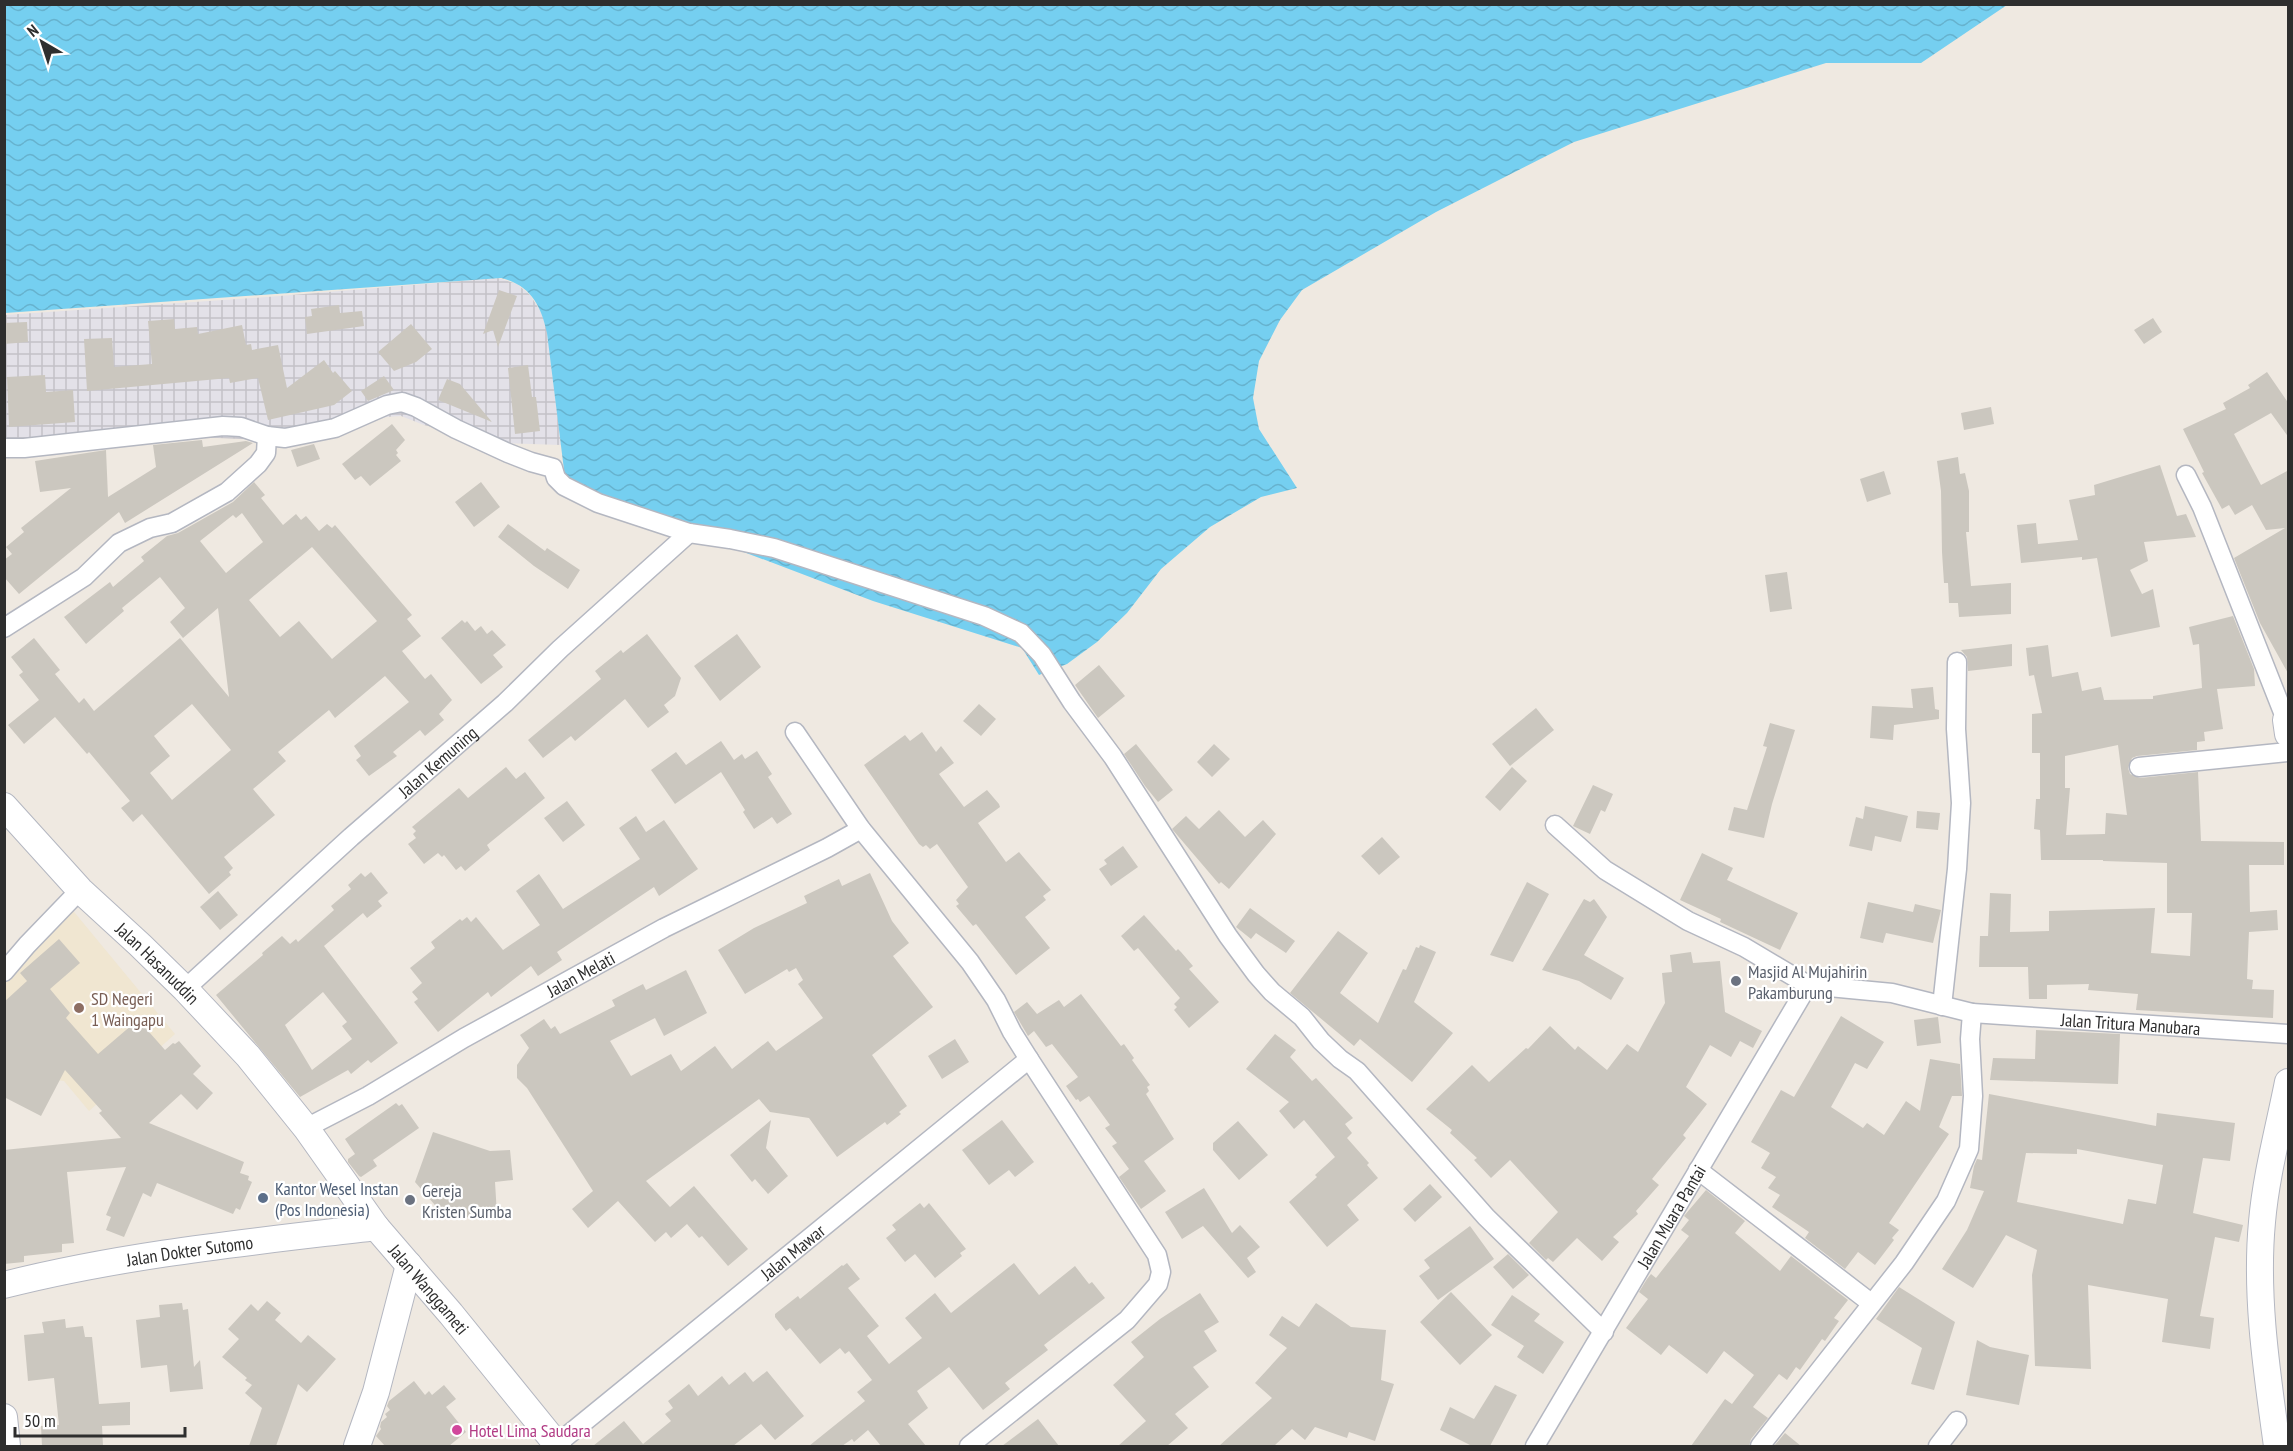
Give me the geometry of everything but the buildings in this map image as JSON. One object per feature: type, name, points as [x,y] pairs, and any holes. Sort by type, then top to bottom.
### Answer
[{"type":"street","points":[[4,448],[145,436],[223,426],[241,427],[267,436],[285,438],[335,428],[387,405],[402,402],[508,453],[553,468],[556,478],[564,486],[598,503],[689,533],[774,548],[984,616],[1021,633],[1042,655],[1072,702],[1113,757],[1228,936],[1256,974],[1272,992],[1302,1017],[1321,1041],[1357,1071],[1486,1217],[1604,1332]]},
{"type":"street","points":[[4,628],[84,577],[119,543],[150,528],[182,518],[227,492],[258,464],[266,453],[267,436]]},
{"type":"street","points":[[2186,475],[2202,507],[2288,724]]},
{"type":"street","name":"Jalan Kemuning","points":[[185,988],[351,837],[505,703],[560,649],[689,533]]},
{"type":"street","points":[[1942,1006],[1957,869],[1961,803],[1956,729],[1957,662]]},
{"type":"street","points":[[795,732],[861,829],[970,962],[996,999],[1012,1032],[1157,1255],[1161,1272],[1158,1284],[1127,1320],[969,1446]]},
{"type":"street","points":[[2139,767],[2289,752]]},
{"type":"street","name":"Jalan Hasanuddin","points":[[4,806],[80,890],[185,988],[248,1056],[306,1128]]},
{"type":"street","points":[[1555,825],[1605,870],[1688,921],[1744,947],[1808,985]]},
{"type":"street","name":"Jalan Melati","points":[[306,1128],[368,1096],[464,1038],[655,934],[861,829]]},
{"type":"street","points":[[4,972],[80,890]]},
{"type":"street","name":"Jalan Muara Pantai","points":[[1535,1446],[1808,985]]},
{"type":"street","name":"Jalan Tritura Manubara","points":[[1808,985],[1892,993],[1972,1013],[2289,1034]]},
{"type":"street","points":[[1760,1446],[1904,1263],[1946,1201],[1969,1149],[1973,1096],[1972,1013]]},
{"type":"street","name":"Jalan Mawar","points":[[558,1445],[1029,1059]]},
{"type":"street","points":[[2277,1446],[2263,1329],[2260,1272],[2262,1222],[2271,1164],[2289,1082]]},
{"type":"street","name":"Jalan Wanggameti","points":[[306,1128],[376,1227],[451,1314],[558,1445]]},
{"type":"street","points":[[1698,1170],[1871,1303]]},
{"type":"street","name":"Jalan Dokter Sutomo","points":[[4,1285],[60,1271],[183,1250],[376,1227]]},
{"type":"street","points":[[357,1446],[376,1392],[409,1265]]},
{"type":"street","points":[[4,1418],[7,1446]]},
{"type":"street","points":[[1938,1446],[1957,1421]]},
{"type":"shaded area","points":[[498,278],[517,284],[530,295],[541,312],[547,330],[561,445],[497,443],[424,425],[401,416],[386,417],[338,434],[261,440],[196,437],[5,456],[5,315]]},
{"type":"shaded area","name":"SD Negeri 1 Waingapu","points":[[70,907],[175,1034],[89,1111],[64,1081],[40,1078],[5,1048],[5,982]]},
{"type":"water","points":[[4,5],[2007,5],[1921,63],[1826,63],[1574,142],[1436,212],[1302,290],[1280,320],[1259,361],[1253,398],[1259,429],[1297,488],[1261,497],[1210,527],[1161,569],[1127,613],[1097,642],[1067,664],[1039,675],[1022,648],[873,601],[570,486],[565,478],[547,333],[533,298],[527,291],[511,281],[501,278],[5,313]]},
{"type":"place","name":"Masjid Al Mujahirin Pakamburung","points":[[1736,981]]},
{"type":"place","name":"SD Negeri 1 Waingapu","points":[[79,1008]]},
{"type":"place","name":"Kantor Wesel Instan (Pos Indonesia)","points":[[263,1198]]},
{"type":"place","name":"Gereja Kristen Sumba","points":[[410,1200]]},
{"type":"place","name":"Hotel Lima Saudara","points":[[457,1430]]}]
